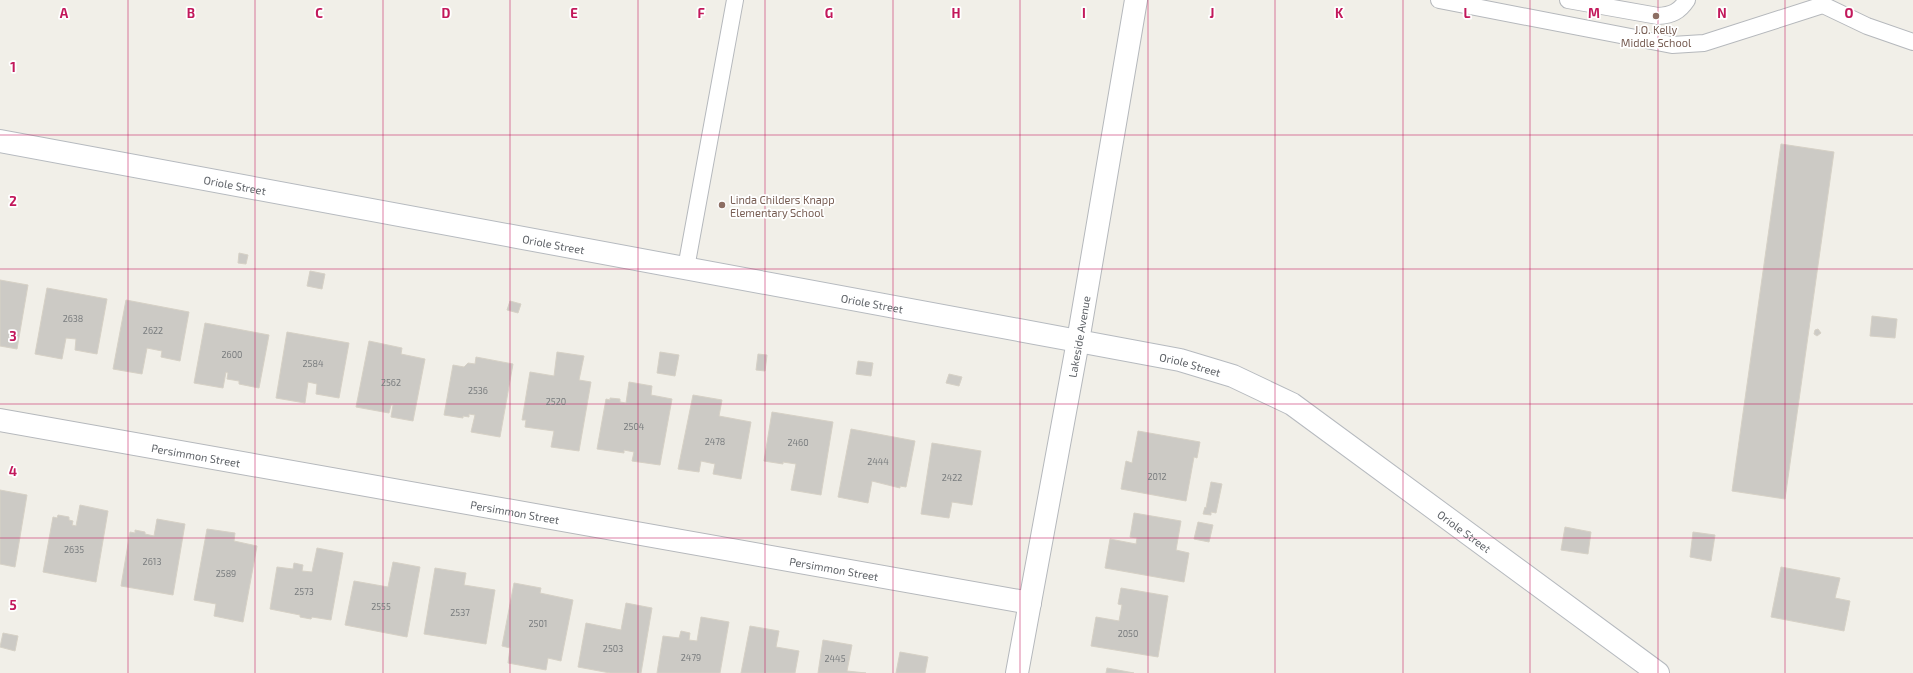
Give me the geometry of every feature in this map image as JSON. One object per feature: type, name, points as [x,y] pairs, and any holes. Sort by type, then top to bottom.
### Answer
[{"type":"street","name":"Lakeside Avenue","points":[[1017,673],[1078,341],[1136,0]]},
{"type":"street","name":"Oriole Street","points":[[0,141],[1078,341],[1188,363],[1233,376],[1292,404],[1658,673]]},
{"type":"street","name":"Persimmon Street","points":[[0,420],[1030,603]]},
{"type":"lane","points":[[686,268],[735,0]]},
{"type":"lane","points":[[1439,0],[1672,45],[1704,43],[1818,3],[1867,26],[1913,42]]},
{"type":"lane","points":[[1568,0],[1658,16],[1672,14],[1682,7],[1687,0]]},
{"type":"building","points":[[1781,144],[1834,152],[1785,499],[1732,491]]},
{"type":"building","points":[[239,253],[248,255],[246,264],[238,263]]},
{"type":"building","points":[[310,271],[325,274],[322,289],[307,286]]},
{"type":"building","points":[[0,280],[28,285],[17,349],[0,346]]},
{"type":"building","points":[[47,288],[107,299],[97,354],[75,350],[76,339],[66,338],[62,359],[35,354]]},
{"type":"building","points":[[126,300],[189,312],[180,361],[161,357],[162,351],[147,348],[142,374],[113,369]]},
{"type":"building","points":[[510,301],[521,304],[518,313],[507,310]]},
{"type":"building","points":[[1872,316],[1897,319],[1895,338],[1870,336]]},
{"type":"building","points":[[205,323],[269,335],[259,388],[239,384],[239,381],[227,379],[228,373],[226,372],[223,388],[194,383]]},
{"type":"building","points":[[1818,329],[1821,333],[1817,336],[1814,334],[1815,330]]},
{"type":"building","points":[[287,332],[349,343],[339,398],[316,394],[317,384],[308,382],[305,403],[276,398]]},
{"type":"building","points":[[369,341],[402,348],[401,354],[425,359],[413,421],[391,417],[393,405],[391,405],[389,413],[356,407]]},
{"type":"building","points":[[557,352],[584,356],[579,380],[591,382],[579,451],[551,447],[554,431],[525,427],[526,420],[522,420],[530,372],[554,376]]},
{"type":"building","points":[[660,352],[679,355],[675,376],[657,373]]},
{"type":"building","points":[[758,354],[767,355],[765,371],[756,370]]},
{"type":"building","points":[[476,357],[513,364],[500,437],[471,432],[475,415],[469,414],[469,417],[463,416],[463,418],[444,415],[453,365],[464,367],[468,363],[475,364]]},
{"type":"building","points":[[858,361],[873,363],[871,376],[856,374]]},
{"type":"building","points":[[949,374],[962,377],[959,386],[946,383]]},
{"type":"building","points":[[629,382],[652,386],[651,395],[672,399],[660,465],[632,461],[634,452],[624,450],[624,453],[597,449],[606,399],[620,399],[620,402],[626,403]]},
{"type":"building","points":[[693,395],[722,400],[719,416],[751,422],[741,479],[713,474],[715,464],[701,461],[699,472],[678,469]]},
{"type":"building","points":[[772,412],[833,422],[821,495],[791,490],[796,464],[783,462],[783,464],[764,461]]},
{"type":"building","points":[[851,429],[915,441],[906,487],[900,486],[900,488],[872,481],[868,503],[838,497]]},
{"type":"building","points":[[1138,431],[1200,442],[1197,458],[1194,457],[1186,501],[1121,489],[1126,461],[1132,463]]},
{"type":"building","points":[[932,443],[981,451],[972,505],[952,502],[949,518],[921,514]]},
{"type":"building","points":[[1211,482],[1222,484],[1216,513],[1211,512],[1211,515],[1203,514],[1205,507],[1206,508]]},
{"type":"building","points":[[0,490],[27,495],[15,567],[0,564]]},
{"type":"building","points":[[80,505],[108,511],[96,582],[43,572],[53,517],[57,518],[58,515],[69,517],[69,520],[73,521],[72,525],[76,526]]},
{"type":"building","points":[[1134,513],[1181,521],[1176,550],[1189,553],[1184,582],[1105,568],[1110,539],[1136,544],[1137,538],[1130,537]]},
{"type":"building","points":[[157,519],[185,524],[173,595],[121,586],[130,532],[135,533],[135,530],[154,536]]},
{"type":"building","points":[[1198,522],[1213,525],[1209,542],[1194,539]]},
{"type":"building","points":[[1565,527],[1591,532],[1588,554],[1561,550]]},
{"type":"building","points":[[207,529],[235,533],[234,541],[257,546],[243,622],[214,616],[216,604],[194,600]]},
{"type":"building","points":[[1693,532],[1715,535],[1711,561],[1690,557]]},
{"type":"building","points":[[317,548],[343,553],[331,620],[312,617],[311,619],[300,617],[300,615],[270,609],[277,567],[293,569],[294,563],[303,565],[302,571],[312,572]]},
{"type":"building","points":[[393,562],[420,567],[407,637],[345,625],[354,581],[388,587]]},
{"type":"building","points":[[1781,567],[1840,578],[1835,598],[1850,601],[1844,631],[1771,617]]},
{"type":"building","points":[[435,568],[466,573],[464,585],[495,590],[486,644],[424,634]]},
{"type":"building","points":[[514,583],[541,588],[540,593],[573,600],[561,661],[548,658],[546,670],[508,663],[510,648],[502,646]]},
{"type":"building","points":[[1121,588],[1168,596],[1158,657],[1091,646],[1096,617],[1119,621],[1122,605],[1118,604]]},
{"type":"building","points":[[626,603],[652,608],[641,673],[610,673],[578,667],[586,623],[621,630]]},
{"type":"building","points":[[701,617],[729,622],[720,673],[657,673],[663,636],[679,638],[681,631],[690,633],[689,640],[697,641]]},
{"type":"building","points":[[750,626],[779,631],[776,647],[799,651],[795,673],[741,673]]},
{"type":"building","points":[[3,633],[18,636],[15,651],[0,647]]},
{"type":"building","points":[[823,640],[852,645],[847,671],[866,673],[818,673]]},
{"type":"building","points":[[900,652],[928,657],[925,673],[896,673]]},
{"type":"building","points":[[1107,668],[1134,673],[1106,673]]},
{"type":"place","name":"J.O. Kelly Middle School","points":[[1656,16]]},
{"type":"place","name":"Linda Childers Knapp Elementary School","points":[[722,205]]}]
